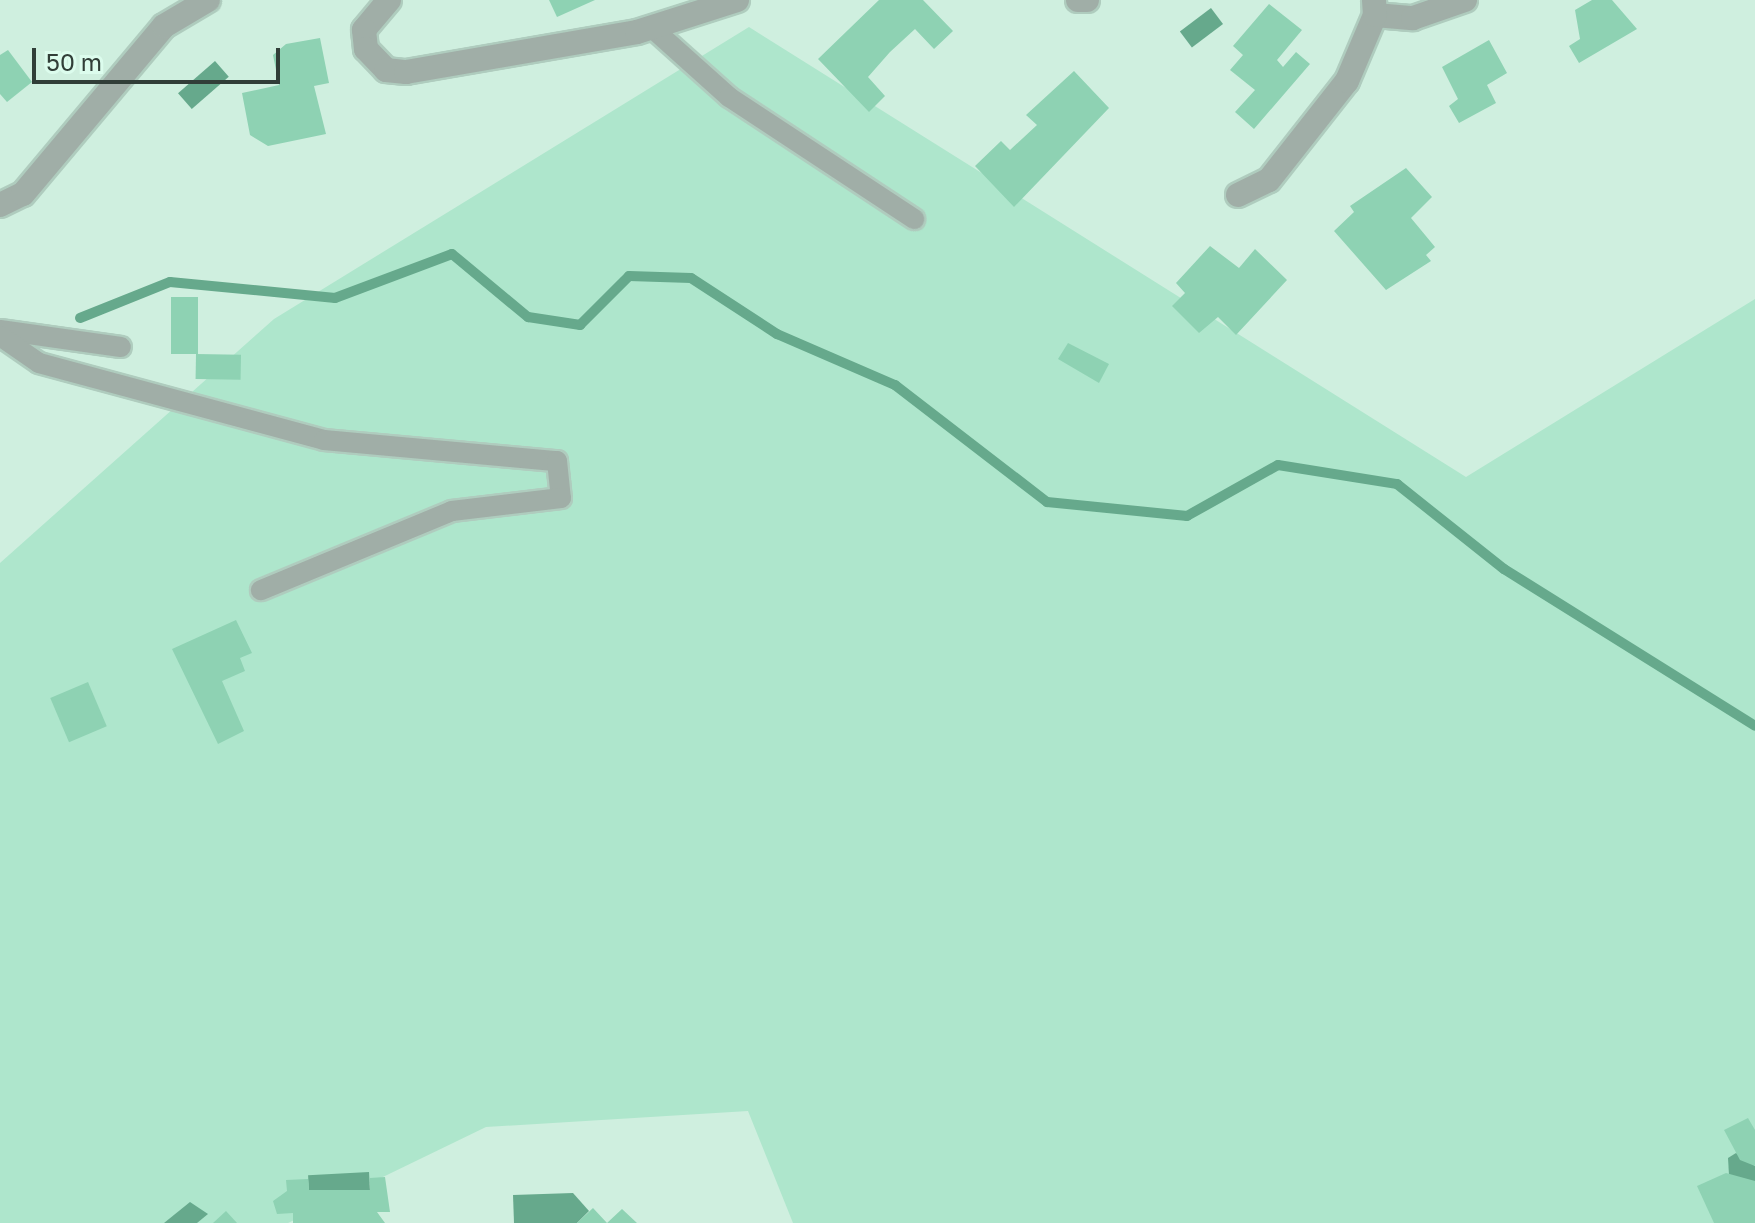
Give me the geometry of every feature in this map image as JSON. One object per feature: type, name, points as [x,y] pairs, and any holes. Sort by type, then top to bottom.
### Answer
[{"type":"street","points":[[0,205],[23,194],[164,26],[208,0]]},
{"type":"street","points":[[389,0],[364,30],[366,49],[386,70],[406,72],[651,27],[737,0]]},
{"type":"street","points":[[1078,0],[1087,0]]},
{"type":"street","points":[[1238,195],[1269,180],[1347,81],[1375,8],[1413,18],[1465,0]]},
{"type":"lane","points":[[651,27],[729,97],[914,219]]},
{"type":"lane","points":[[0,333],[121,347]]},
{"type":"lane","points":[[0,333],[39,363],[324,440],[557,461],[561,498],[452,511],[261,590]]},
{"type":"shaded area","points":[[1211,8],[1223,24],[1192,47],[1180,31]]},
{"type":"shaded area","points":[[749,27],[1466,477],[1755,299],[1755,1223],[793,1223],[748,1111],[486,1127],[288,1223],[0,1223],[0,563],[274,319]]},
{"type":"shaded area","points":[[215,61],[229,77],[192,109],[178,93]]},
{"type":"shaded area","points":[[1736,1153],[1755,1166],[1755,1182],[1729,1175],[1728,1158]]},
{"type":"shaded area","points":[[369,1172],[370,1190],[309,1193],[308,1175]]},
{"type":"shaded area","points":[[573,1193],[589,1211],[577,1223],[514,1223],[513,1195]]},
{"type":"shaded area","points":[[190,1202],[208,1214],[197,1223],[164,1223]]},
{"type":"building","points":[[549,0],[595,0],[557,17]]},
{"type":"building","points":[[879,0],[923,0],[953,31],[934,49],[915,29],[890,52],[868,77],[885,96],[869,112],[818,59]]},
{"type":"building","points":[[1592,0],[1612,0],[1637,29],[1579,63],[1569,46],[1580,39],[1575,10]]},
{"type":"building","points":[[1269,4],[1302,30],[1277,60],[1283,67],[1296,52],[1310,64],[1254,129],[1235,112],[1255,90],[1230,70],[1243,55],[1233,46]]},
{"type":"building","points":[[320,38],[329,83],[314,86],[326,134],[268,146],[250,135],[242,93],[279,85],[273,55],[286,44]]},
{"type":"building","points":[[1489,40],[1507,73],[1487,85],[1496,103],[1459,123],[1449,106],[1458,99],[1442,67]]},
{"type":"building","points":[[8,50],[32,82],[7,102],[0,94],[0,55]]},
{"type":"building","points":[[1074,71],[1109,108],[1014,207],[975,166],[1001,141],[1010,150],[1037,125],[1026,115]]},
{"type":"building","points":[[1406,168],[1432,197],[1411,218],[1435,247],[1426,255],[1431,261],[1386,290],[1334,231],[1354,212],[1350,206]]},
{"type":"building","points":[[1210,246],[1239,268],[1255,249],[1287,280],[1236,335],[1218,317],[1199,333],[1172,306],[1185,293],[1176,283]]},
{"type":"building","points":[[171,297],[198,297],[198,354],[171,354]]},
{"type":"building","points":[[1068,343],[1109,364],[1099,383],[1058,359]]},
{"type":"building","points":[[196,354],[241,355],[241,380],[196,379]]},
{"type":"building","points":[[236,620],[252,653],[240,658],[245,671],[222,681],[244,731],[218,744],[172,649]]},
{"type":"building","points":[[88,682],[107,726],[69,742],[50,698]]},
{"type":"building","points":[[1748,1118],[1755,1130],[1755,1166],[1740,1160],[1724,1130]]},
{"type":"building","points":[[1726,1173],[1755,1181],[1755,1223],[1714,1223],[1697,1186]]},
{"type":"building","points":[[385,1177],[390,1212],[377,1212],[385,1223],[293,1223],[293,1213],[277,1214],[273,1201],[287,1191],[286,1180],[308,1179],[309,1190],[370,1190],[370,1178]]},
{"type":"building","points":[[593,1208],[607,1223],[577,1223]]},
{"type":"building","points":[[622,1209],[637,1223],[607,1223]]},
{"type":"building","points":[[226,1211],[237,1223],[213,1223]]},
{"type":"waterway","points":[[80,318],[170,282],[335,298],[452,254],[528,317],[580,325],[629,276],[691,278],[777,334],[895,385],[1047,502],[1187,516],[1278,465],[1397,484],[1504,569],[1755,726]]}]
